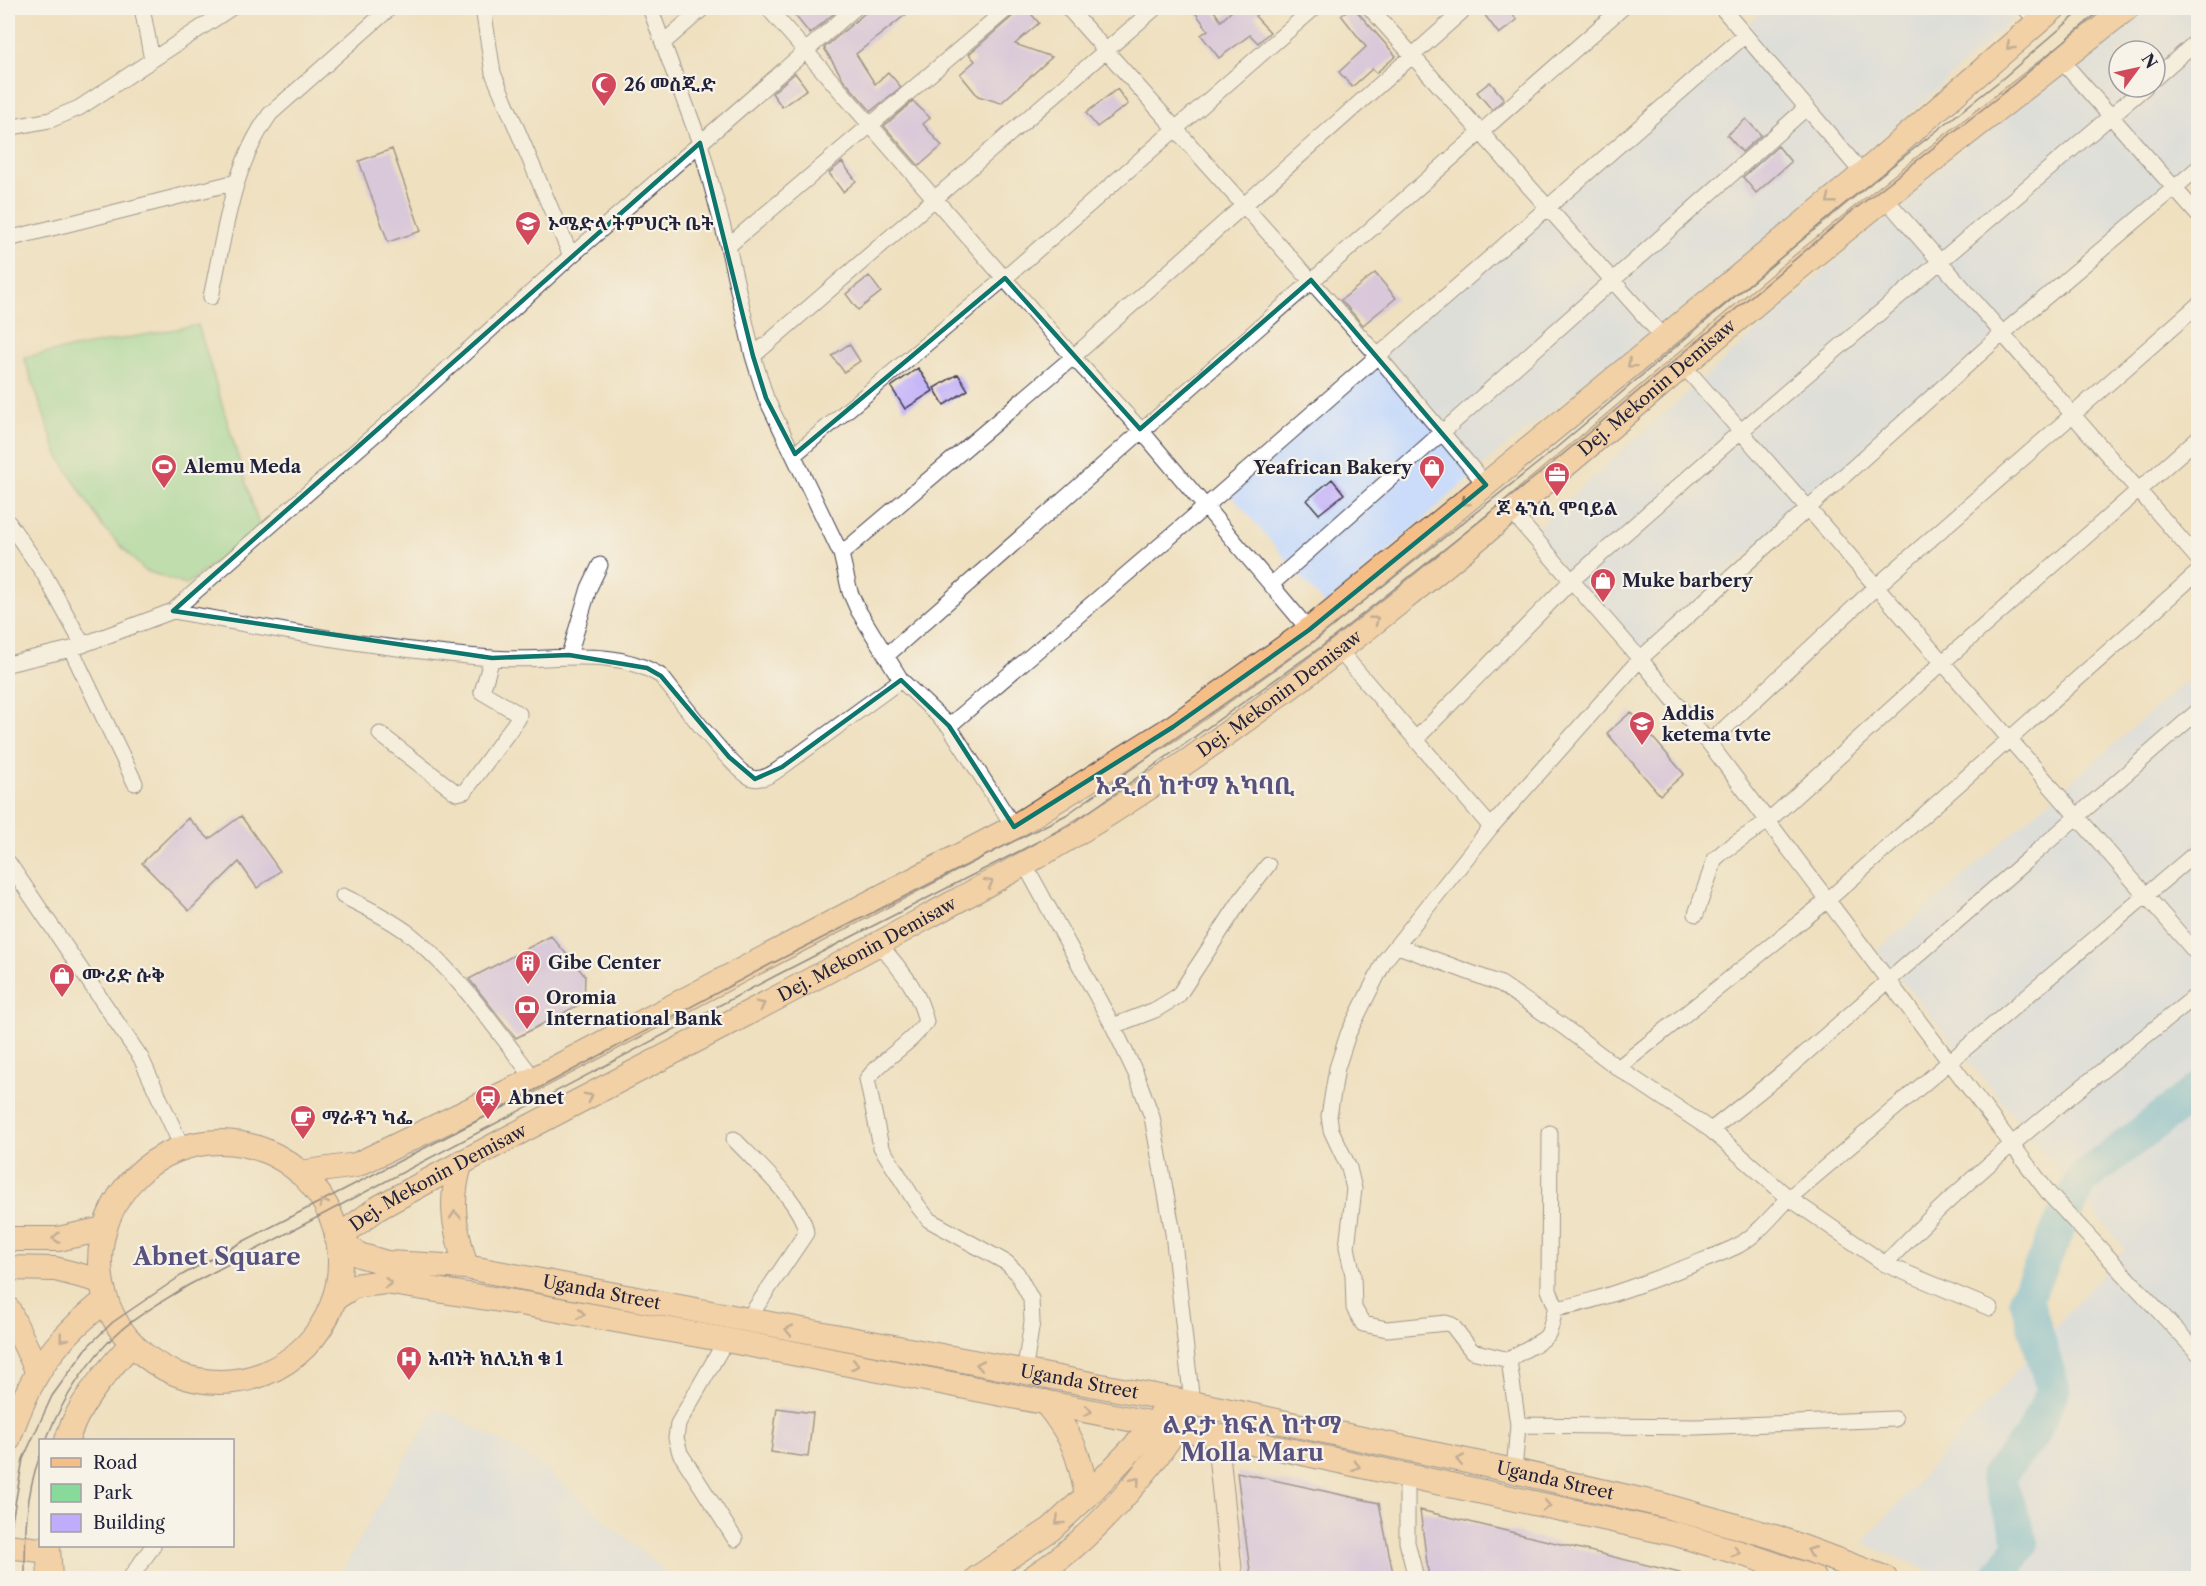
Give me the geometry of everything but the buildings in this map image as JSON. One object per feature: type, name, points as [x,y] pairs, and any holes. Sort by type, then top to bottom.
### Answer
[{"type":"main road","name":"Dej. Mekonin Demisaw","points":[[338,1238],[372,1212],[461,1162],[879,944],[1024,863],[1132,798],[1338,649],[1511,511],[1885,198],[2127,8]]},
{"type":"main road","name":"Dej. Mekonin Demisaw","points":[[300,1173],[356,1165],[534,1079],[1014,827],[1173,726],[1309,630],[1486,485],[1863,174],[2039,12]]},
{"type":"main road","points":[[206,1142],[248,1145],[279,1157],[300,1173],[317,1192],[330,1215],[338,1238],[340,1268],[334,1299],[323,1324],[303,1349],[278,1367],[249,1379],[217,1382],[186,1377],[157,1364],[132,1343],[121,1331],[104,1290],[100,1255],[104,1229],[115,1202],[133,1178],[155,1160],[182,1147],[206,1142]]},
{"type":"main road","points":[[461,1162],[453,1187],[457,1235],[466,1267]]},
{"type":"main road","points":[[8,1239],[58,1239],[104,1229]]},
{"type":"main road","name":"Uganda Street","points":[[338,1238],[359,1255],[387,1263],[466,1267],[746,1322],[1168,1401],[1192,1403],[1514,1471],[1662,1505],[1775,1537],[1886,1578]]},
{"type":"main road","points":[[8,1268],[55,1269],[104,1290]]},
{"type":"main road","name":"Uganda Street","points":[[334,1299],[354,1286],[385,1282],[526,1304],[726,1340],[1217,1436],[1676,1534],[1814,1578]]},
{"type":"main road","points":[[8,1440],[37,1370],[104,1290]]},
{"type":"main road","points":[[8,1309],[37,1370]]},
{"type":"main road","points":[[67,1439],[82,1407],[98,1383],[132,1343]]},
{"type":"main road","points":[[1032,1578],[1109,1512],[1166,1426],[1168,1401]]},
{"type":"main road","points":[[1045,1402],[1065,1426],[1080,1456],[1087,1496]]},
{"type":"main road","points":[[977,1578],[1051,1529],[1192,1403]]},
{"type":"main road","points":[[1217,1436],[1232,1578]]},
{"type":"main road","points":[[8,1546],[48,1548],[50,1578]]},
{"type":"street","points":[[142,8],[152,60]]},
{"type":"street","points":[[8,128],[50,120],[79,108],[231,8]]},
{"type":"street","points":[[212,297],[236,182],[247,152],[270,114],[390,8]]},
{"type":"street","points":[[483,8],[493,73],[571,256]]},
{"type":"street","points":[[650,8],[700,144],[728,246],[753,356],[766,398],[795,454],[841,554],[850,592],[858,610],[901,680],[949,726],[1014,827]]},
{"type":"street","points":[[663,43],[703,8]]},
{"type":"street","points":[[768,8],[1073,357],[1140,429],[1309,630]]},
{"type":"street","points":[[8,664],[77,647],[173,611],[397,415],[571,256],[855,8]]},
{"type":"street","points":[[728,246],[1008,8]]},
{"type":"street","points":[[1068,8],[1377,355],[1486,485]]},
{"type":"street","points":[[753,356],[1155,8]]},
{"type":"street","points":[[795,454],[1005,278],[1314,8]]},
{"type":"street","points":[[1370,8],[1664,337]]},
{"type":"street","points":[[841,554],[1073,357],[1466,8]]},
{"type":"street","points":[[886,656],[1140,429],[1622,8]]},
{"type":"street","points":[[1722,8],[1863,174]]},
{"type":"street","points":[[949,726],[1205,507],[1745,36]]},
{"type":"street","points":[[2167,67],[2199,39]]},
{"type":"street","points":[[2061,60],[2199,215]]},
{"type":"street","points":[[1417,738],[1570,582],[1741,431],[2132,99]]},
{"type":"street","points":[[1272,584],[1442,430],[1806,108]]},
{"type":"street","points":[[1509,1360],[1472,1351],[1452,1326],[1446,1323],[1387,1329],[1363,1324],[1356,1315],[1347,1247],[1354,1189],[1349,1168],[1331,1130],[1329,1116],[1337,1068],[1348,1034],[1385,960],[1491,827],[1640,659],[2002,334],[2199,168]]},
{"type":"street","points":[[8,239],[236,182]]},
{"type":"street","points":[[1885,198],[2199,559]]},
{"type":"street","points":[[1709,743],[1877,586],[2199,305]]},
{"type":"street","points":[[1683,365],[2199,955]]},
{"type":"street","points":[[1696,914],[1715,859],[1768,821],[1943,662],[2199,438]]},
{"type":"street","points":[[1511,511],[1570,582],[1640,659],[1709,743],[1951,1061],[2011,1146],[2050,1196],[2073,1223],[2199,1353]]},
{"type":"street","points":[[8,522],[44,574],[135,783]]},
{"type":"street","points":[[569,656],[589,588],[600,565]]},
{"type":"street","points":[[1618,1068],[1829,899],[2199,572]]},
{"type":"street","points":[[173,611],[272,628],[492,658],[569,656],[624,661],[647,668],[661,676],[735,763],[748,777],[755,779],[782,767],[901,680]]},
{"type":"street","points":[[1338,649],[1417,738],[1491,827]]},
{"type":"street","points":[[380,734],[454,791],[465,790],[518,719],[519,714],[514,709],[482,692],[492,658]]},
{"type":"street","points":[[1711,1130],[1785,1071],[2076,815],[2199,711]]},
{"type":"street","points":[[1556,1307],[1566,1308],[1608,1295],[1723,1254],[1756,1233],[1789,1198],[2199,851]]},
{"type":"street","points":[[8,862],[141,1058],[182,1147]]},
{"type":"street","points":[[1024,863],[1113,1026],[1146,1096],[1160,1150],[1173,1233],[1192,1403]]},
{"type":"street","points":[[1113,1026],[1155,1010],[1178,996],[1243,897],[1268,865]]},
{"type":"street","points":[[343,896],[376,912],[411,935],[484,1014],[534,1079]]},
{"type":"street","points":[[879,944],[910,980],[922,1002],[926,1022],[917,1035],[877,1066],[867,1079],[881,1147],[902,1184],[929,1220],[976,1248],[1007,1263],[1017,1274],[1031,1299],[1032,1322],[1024,1374]]},
{"type":"street","points":[[1398,946],[1501,984],[1564,1027],[1618,1068],[1711,1130],[1789,1198],[1885,1264],[1990,1308]]},
{"type":"street","points":[[1885,1264],[1916,1231],[2011,1146],[2199,994]]},
{"type":"street","points":[[1509,1360],[1520,1350],[1541,1342],[1547,1336],[1556,1307],[1549,1290],[1550,1133]]},
{"type":"street","points":[[734,1139],[797,1209],[805,1224],[806,1233],[746,1322]]},
{"type":"street","points":[[726,1340],[678,1424],[676,1438],[680,1453],[735,1539]]},
{"type":"street","points":[[1509,1360],[1518,1425],[1514,1471]]},
{"type":"street","points":[[1518,1425],[1696,1427],[1895,1419]]},
{"type":"street","points":[[1407,1477],[1407,1542],[1416,1578]]},
{"type":"street","points":[[130,1578],[152,1547]]},
{"type":"highlighted area","points":[[700,143],[753,356],[766,398],[795,454],[1005,278],[1140,429],[1311,280],[1486,485],[1309,630],[1173,727],[1014,827],[949,726],[901,680],[782,767],[755,779],[729,757],[661,676],[647,668],[569,655],[492,658],[173,611]]},
{"type":"shaded area","points":[[1766,8],[2024,8],[1915,109],[1726,275],[1500,451],[1326,606],[1228,491]]},
{"type":"shaded area","points":[[2118,8],[2198,8],[2198,158],[1631,656],[1534,530]]},
{"type":"shaded area","points":[[2198,671],[2198,1578],[1946,1578],[1863,1543],[2125,1249],[1877,951]]},
{"type":"shaded area","points":[[437,1407],[534,1460],[673,1578],[339,1578],[388,1488]]},
{"type":"green space","name":"Alemu Meda","points":[[198,325],[259,526],[186,585],[144,570],[102,526],[57,453],[24,357]]},
{"type":"waterway","points":[[1998,1578],[2022,1543],[1997,1476],[2032,1436],[2053,1389],[2026,1298],[2082,1179],[2198,1090]]},
{"type":"tram line","points":[[13,1578],[11,1527],[23,1459],[52,1396],[89,1345],[113,1322],[182,1275],[244,1241],[485,1117],[771,964],[1066,815],[1315,640],[1543,459],[1843,205],[2002,79],[2084,8]]},
{"type":"tram line","points":[[46,1439],[68,1395],[109,1341],[145,1312],[187,1286],[777,975],[1072,824],[1321,647],[1549,466],[1850,213],[2007,90],[2103,8]]},
{"type":"tram line","points":[[25,1578],[29,1501],[39,1459]]},
{"type":"place","name":"26 መስጂድ","points":[[604,108]]},
{"type":"place","name":"ኦሜድላ ትምህርት ቤት","points":[[528,247]]},
{"type":"place","name":"Alemu Meda","points":[[164,490]]},
{"type":"place","name":"Yeafrican Bakery","points":[[1432,491]]},
{"type":"place","name":"ጆ ፋንሲ ሞባይል","points":[[1557,498]]},
{"type":"place","name":"Muke barbery","points":[[1603,604]]},
{"type":"place","name":"Addis ketema tvte","points":[[1642,747]]},
{"type":"place","name":"Gibe Center","points":[[528,986]]},
{"type":"place","name":"ሙሪድ ሱቅ","points":[[62,999]]},
{"type":"place","name":"Oromia International Bank","points":[[527,1031]]},
{"type":"place","name":"Abnet","points":[[488,1121]]},
{"type":"place","name":"ማራቶን ካፌ","points":[[303,1141]]},
{"type":"place","name":"አብነት ክሊኒክ ቁ 1","points":[[409,1382]]},
{"type":"district","name":"አዲስ ከተማ አካባቢ","points":[[1195,786]]},
{"type":"district","name":"Abnet Square","points":[[217,1257]]},
{"type":"district","name":"ልደታ ክፍለ ከተማ Molla Maru","points":[[1252,1439]]}]
